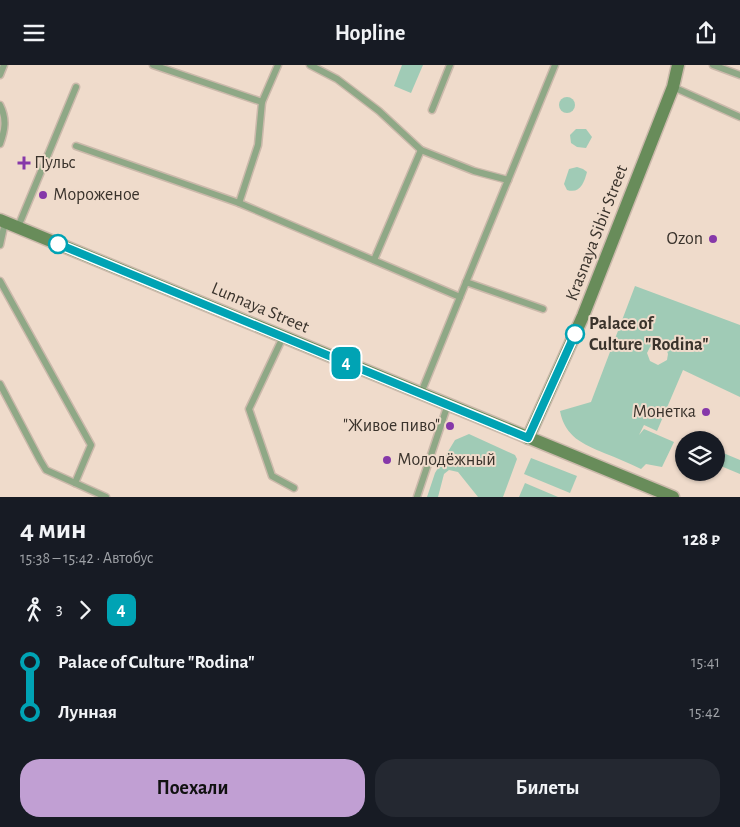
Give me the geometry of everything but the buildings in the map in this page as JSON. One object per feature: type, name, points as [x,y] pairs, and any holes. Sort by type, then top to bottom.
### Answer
[{"type":"street","name":"Krasnaya Sibir Street","points":[[528,438],[583,316],[673,87],[678,65]]},
{"type":"street","name":"Lunnaya Street","points":[[2,221],[673,497]]},
{"type":"lane","points":[[0,75],[4,65]]},
{"type":"lane","points":[[153,65],[262,102]]},
{"type":"lane","points":[[239,203],[258,145],[262,102],[278,65]]},
{"type":"lane","points":[[310,65],[337,79],[379,111],[421,150],[474,171],[508,181]]},
{"type":"lane","points":[[432,110],[450,65]]},
{"type":"lane","points":[[421,393],[555,65]]},
{"type":"lane","points":[[712,65],[740,75]]},
{"type":"lane","points":[[18,227],[76,87]]},
{"type":"lane","points":[[673,87],[740,117]]},
{"type":"lane","points":[[0,105],[5,115],[5,127],[0,144]]},
{"type":"lane","points":[[76,145],[239,203],[460,297]]},
{"type":"lane","points":[[374,261],[421,150]]},
{"type":"lane","points":[[0,245],[2,221]]},
{"type":"lane","points":[[0,281],[91,445],[75,483]]},
{"type":"lane","points":[[466,282],[543,309]]},
{"type":"lane","points":[[283,337],[249,409],[272,476],[294,489]]},
{"type":"lane","points":[[0,384],[46,470],[106,497]]},
{"type":"lane","points":[[417,497],[448,405]]},
{"type":"lane","points":[[83,497],[85,488]]},
{"type":"green space","points":[[402,65],[423,65],[411,93],[394,86]]},
{"type":"green space","points":[[567,97],[575,105],[567,113],[559,105]]},
{"type":"green space","points":[[576,129],[586,129],[592,137],[586,148],[577,147],[571,143],[570,135]]},
{"type":"green space","points":[[577,167],[587,172],[581,187],[571,191],[567,190],[564,184],[569,169]]},
{"type":"green space","points":[[635,286],[740,325],[740,397],[683,370],[657,431],[644,425],[639,435],[644,429],[674,442],[662,467],[646,464],[641,469],[582,443],[576,438],[566,427],[560,411],[591,402]],"holes":[[[658,344],[666,348],[667,360],[658,365],[650,361],[647,353],[650,347]]]},
{"type":"green space","points":[[469,434],[515,455],[517,459],[503,497],[478,497],[458,472],[449,470],[444,474],[438,497],[427,497],[435,473],[455,440]]},
{"type":"green space","points":[[725,454],[740,460],[740,474],[725,468]]},
{"type":"green space","points":[[531,458],[577,476],[570,493],[524,474]]},
{"type":"green space","points":[[525,483],[558,497],[519,497]]},
{"type":"bus line","name":"4","points":[[58,244],[528,438],[575,334]]},
{"type":"place","name":"Пульс","points":[[24,163]]},
{"type":"place","name":"Мороженое","points":[[43,195]]},
{"type":"place","name":"Ozon","points":[[713,239]]},
{"type":"place","name":"Palace of Culture \"Rodina\"","points":[[575,334]]},
{"type":"place","name":"Монетка","points":[[706,412]]},
{"type":"place","name":"\"Живое пиво\"","points":[[450,426]]},
{"type":"place","name":"Молодёжный","points":[[387,460]]}]
